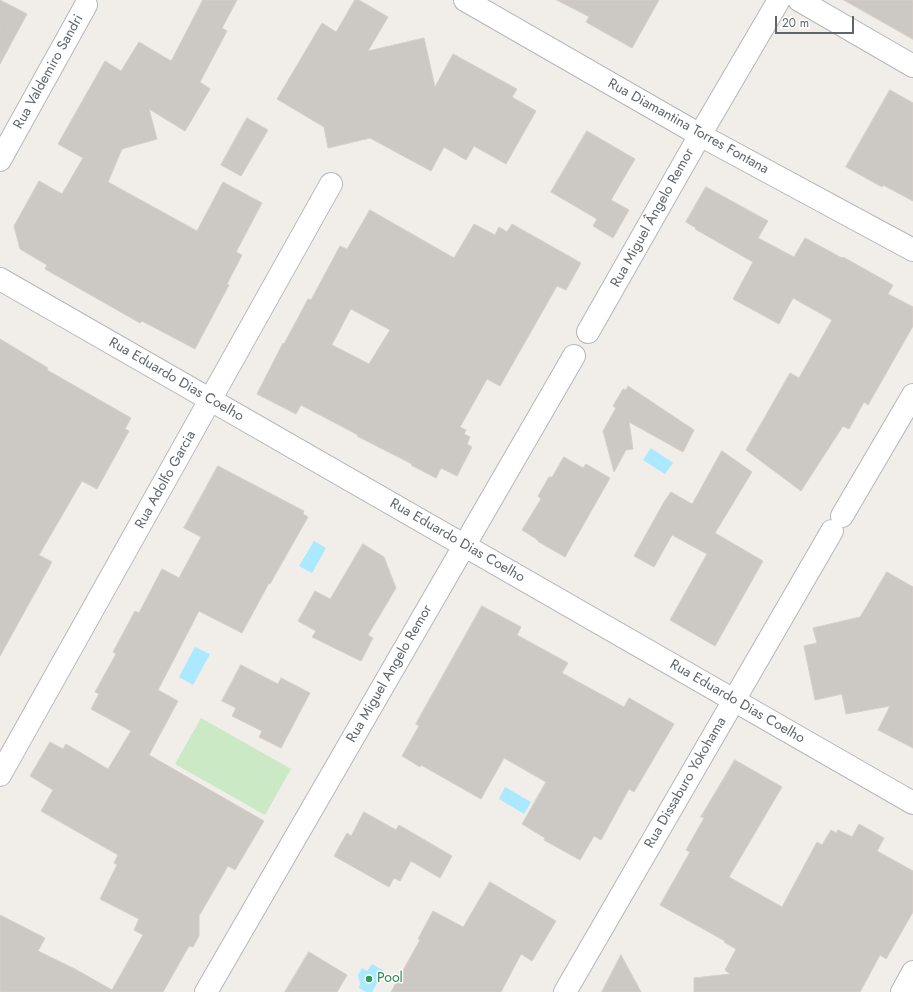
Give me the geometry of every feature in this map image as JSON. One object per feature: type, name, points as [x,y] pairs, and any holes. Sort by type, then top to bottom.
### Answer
[{"type":"street","name":"Rua Diamantina Torres Fontana","points":[[465,0],[700,134],[913,250]]},
{"type":"street","name":"Rua Miguel Ângelo Remor","points":[[588,332],[700,134],[779,0]]},
{"type":"street","points":[[799,0],[913,66]]},
{"type":"street","name":"Rua Valdemiro Sandri","points":[[0,160],[86,5]]},
{"type":"street","name":"Rua Adolfo Garcia","points":[[0,775],[331,184]]},
{"type":"street","name":"Rua Eduardo Dias Coelho","points":[[0,278],[913,804]]},
{"type":"street","name":"Rua Miguel Angelo Remor","points":[[206,992],[574,356]]},
{"type":"street","name":"Rua Dissaburo Yokohama","points":[[565,992],[913,395]]},
{"type":"street","points":[[902,992],[913,972]]},
{"type":"green space","points":[[201,718],[291,769],[265,815],[175,764]]},
{"type":"water","points":[[651,448],[673,463],[665,474],[643,460]]},
{"type":"water","points":[[314,541],[326,548],[312,573],[299,566]]},
{"type":"water","points":[[195,647],[210,654],[193,685],[179,677]]},
{"type":"water","points":[[505,787],[531,802],[524,814],[499,799]]},
{"type":"water","name":"Pool","points":[[372,964],[384,971],[372,992],[366,992],[359,988],[360,984],[358,975],[362,968],[367,971]]},
{"type":"building","points":[[0,0],[27,14],[0,64]]},
{"type":"building","points":[[203,0],[237,0],[222,28],[227,31],[200,82],[210,89],[185,131],[149,109],[157,139],[122,149],[108,182],[197,231],[223,182],[262,203],[236,252],[242,255],[227,284],[229,285],[195,349],[142,321],[140,323],[45,269],[47,265],[20,249],[14,226],[39,181],[62,194],[83,158],[58,144],[105,61],[121,71],[139,42],[171,61]]},
{"type":"building","points":[[355,0],[359,0],[388,17],[368,51],[424,38],[435,87],[453,54],[517,89],[512,97],[536,111],[506,164],[474,146],[466,160],[444,147],[431,171],[370,138],[328,148],[324,127],[277,99],[322,23],[336,32]]},
{"type":"building","points":[[557,0],[659,0],[632,48],[586,22],[589,17]]},
{"type":"building","points":[[844,0],[913,0],[913,39]]},
{"type":"building","points":[[890,90],[913,103],[913,201],[883,185],[882,187],[846,167]]},
{"type":"building","points":[[247,118],[268,130],[241,176],[221,165]]},
{"type":"building","points":[[587,131],[635,159],[611,200],[629,210],[613,238],[593,226],[597,219],[551,192]]},
{"type":"building","points":[[706,187],[768,221],[758,238],[794,257],[805,238],[893,285],[888,294],[913,307],[913,326],[868,405],[864,402],[849,429],[843,426],[801,491],[746,450],[790,373],[799,378],[832,320],[793,298],[779,324],[733,299],[753,262],[695,229],[696,228],[686,222]]},
{"type":"building","points":[[370,210],[454,258],[474,224],[495,235],[499,227],[507,232],[512,224],[581,263],[566,290],[557,286],[500,386],[487,379],[460,427],[466,430],[464,434],[470,437],[467,444],[472,447],[457,476],[441,468],[436,478],[301,405],[296,414],[257,394],[283,343],[284,344],[308,299],[311,300],[340,246],[347,249]],"holes":[[[351,309],[390,330],[369,364],[332,345]]]},
{"type":"building","points":[[0,339],[48,368],[47,370],[131,418],[125,429],[129,431],[97,489],[82,481],[39,555],[52,562],[0,656]]},
{"type":"building","points":[[628,386],[694,430],[683,452],[629,422],[633,449],[626,450],[614,472],[603,431],[616,408],[613,406],[623,389],[626,390]]},
{"type":"building","points":[[722,451],[752,472],[715,533],[763,561],[715,646],[670,620],[707,554],[672,535],[654,567],[634,556],[671,492],[692,504]]},
{"type":"building","points":[[564,457],[583,468],[586,464],[610,478],[565,557],[522,530],[541,499],[538,496],[549,477],[552,477]]},
{"type":"building","points":[[218,466],[304,511],[303,514],[308,517],[270,584],[269,583],[242,633],[199,611],[158,690],[178,701],[149,755],[264,821],[235,870],[228,866],[199,916],[199,936],[193,947],[189,946],[163,992],[0,992],[0,915],[45,938],[38,951],[75,969],[112,990],[143,935],[134,930],[139,919],[100,899],[117,865],[114,863],[118,855],[41,811],[53,790],[30,776],[50,742],[63,749],[66,744],[108,769],[131,731],[91,709],[99,694],[95,692],[116,654],[113,652],[135,611],[139,613],[162,569],[179,578],[201,537],[184,528]]},
{"type":"building","points":[[363,544],[384,557],[396,588],[368,635],[373,638],[361,661],[312,637],[316,631],[298,621],[315,591],[330,599]]},
{"type":"building","points":[[887,572],[913,587],[913,748],[878,730],[890,706],[846,714],[842,694],[815,700],[804,646],[817,643],[813,628],[860,617]]},
{"type":"building","points":[[482,606],[521,627],[517,635],[568,663],[562,673],[624,707],[629,698],[674,724],[634,792],[629,789],[601,840],[594,836],[580,860],[544,840],[545,838],[522,824],[546,782],[504,758],[481,799],[402,756],[419,726],[416,724]]},
{"type":"building","points":[[241,665],[278,684],[281,678],[310,693],[281,748],[259,737],[262,731],[232,716],[236,708],[222,701]]},
{"type":"building","points":[[735,760],[782,787],[729,877],[782,907],[817,842],[822,845],[831,830],[836,833],[838,830],[852,837],[859,824],[884,838],[877,851],[913,871],[913,912],[886,959],[880,955],[860,992],[694,992],[694,978],[730,974],[725,970],[736,949],[724,942],[725,941],[660,905],[690,852],[686,850],[704,818],[701,817]]},
{"type":"building","points":[[364,812],[396,830],[399,825],[452,856],[440,878],[411,861],[400,881],[394,878],[389,887],[334,856],[347,833],[351,836]]},
{"type":"building","points":[[490,882],[556,921],[532,961],[521,954],[501,992],[391,992],[420,940],[418,939],[433,911],[463,927]]},
{"type":"building","points":[[309,952],[347,975],[337,992],[285,992]]},
{"type":"building","points":[[621,955],[641,992],[602,992]]},
{"type":"place","name":"Pool","points":[[369,979]]}]
